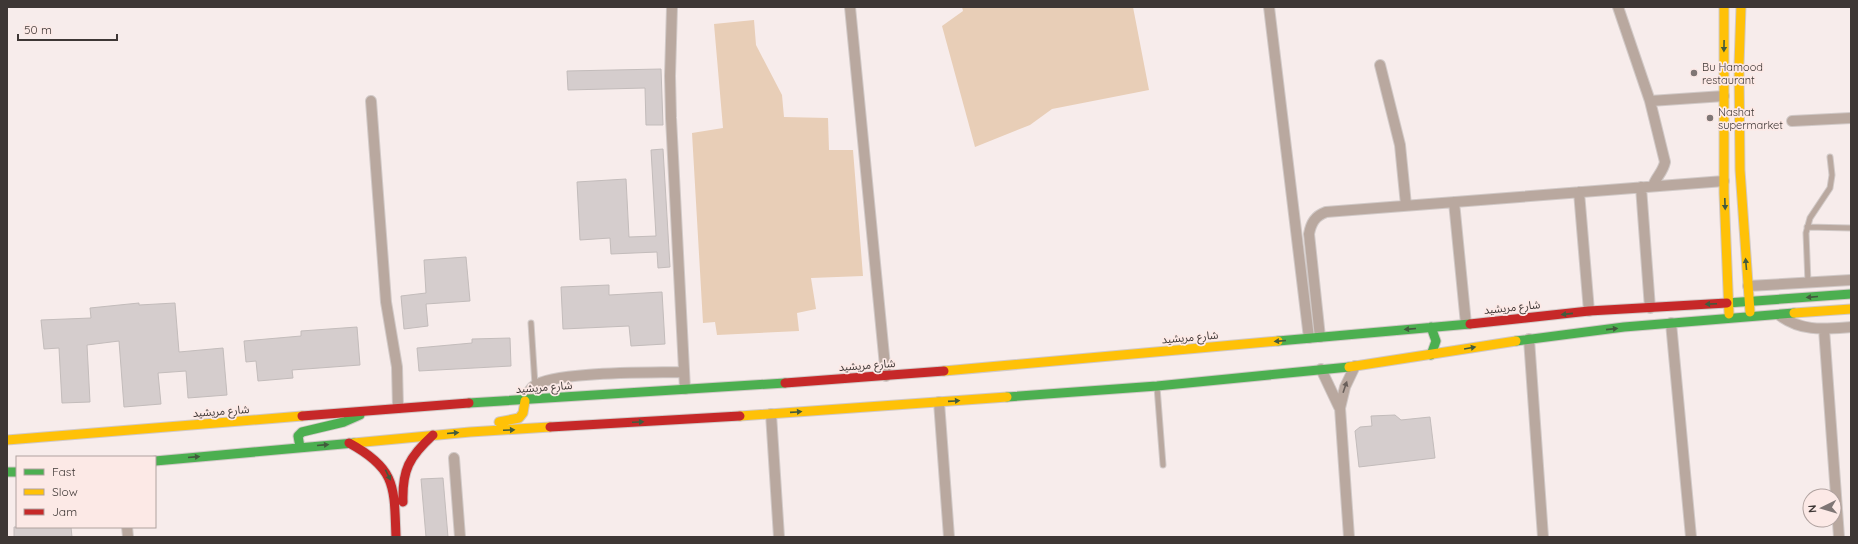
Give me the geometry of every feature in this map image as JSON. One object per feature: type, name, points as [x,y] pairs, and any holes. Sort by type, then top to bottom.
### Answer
[{"type":"main road","points":[[1724,7],[1724,181],[1729,319]]},
{"type":"main road","points":[[1741,7],[1739,65],[1740,155],[1751,317]]},
{"type":"main road","name":"شارع مريشيد","points":[[7,440],[364,412],[398,408],[525,401],[886,376],[1589,312],[1728,304],[1851,294]]},
{"type":"main road","points":[[156,461],[470,432],[771,414],[1157,386],[1355,366],[1530,339],[1671,323],[1851,309]]},
{"type":"main road","points":[[1431,327],[1435,332],[1437,344],[1431,355]]},
{"type":"main road","points":[[470,432],[492,423],[517,420],[523,413],[525,401]]},
{"type":"main road","points":[[300,447],[298,444],[298,436],[304,430],[340,425],[353,420],[364,412]]},
{"type":"main road","points":[[406,530],[402,485],[404,471],[414,452],[433,435]]},
{"type":"main road","points":[[348,443],[373,455],[388,474],[393,489],[396,537]]},
{"type":"street","points":[[672,7],[670,76],[671,118],[685,389]]},
{"type":"street","points":[[850,7],[886,376]]},
{"type":"street","points":[[1269,7],[1309,338]]},
{"type":"street","points":[[1618,7],[1650,102],[1665,162],[1663,170],[1653,186]]},
{"type":"street","points":[[1380,64],[1400,145],[1406,205]]},
{"type":"street","points":[[1650,102],[1724,96]]},
{"type":"street","points":[[371,101],[386,302],[396,356],[398,408]]},
{"type":"street","points":[[1792,121],[1851,118]]},
{"type":"street","points":[[1320,337],[1310,228],[1316,217],[1326,212],[1724,181]]},
{"type":"street","points":[[1641,187],[1650,308]]},
{"type":"street","points":[[1579,192],[1589,312]]},
{"type":"street","points":[[1454,202],[1466,324]]},
{"type":"street","points":[[1748,286],[1851,280]]},
{"type":"street","points":[[1779,315],[1800,326],[1824,329],[1851,327]]},
{"type":"street","points":[[1671,323],[1691,537]]},
{"type":"street","points":[[1824,329],[1839,537]]},
{"type":"street","points":[[1530,339],[1543,537]]},
{"type":"street","points":[[1349,537],[1340,408],[1345,387],[1355,366]]},
{"type":"street","points":[[1322,370],[1340,408]]},
{"type":"street","points":[[525,401],[529,392],[535,385],[572,376],[684,372]]},
{"type":"street","points":[[939,402],[949,537]]},
{"type":"street","points":[[771,414],[779,537]]},
{"type":"street","points":[[454,458],[460,537]]},
{"type":"lane","points":[[1808,283],[1805,245],[1807,226],[1830,188],[1832,175],[1830,157]]},
{"type":"lane","points":[[1807,226],[1851,228]]},
{"type":"lane","points":[[531,323],[535,385]]},
{"type":"lane","points":[[1157,386],[1163,464]]},
{"type":"shaded area","points":[[962,7],[1133,7],[1149,90],[1052,109],[1030,125],[975,147],[942,26],[963,11]]},
{"type":"shaded area","points":[[754,20],[756,45],[782,95],[784,117],[828,118],[829,150],[853,150],[863,276],[811,278],[816,309],[797,313],[799,331],[717,335],[715,322],[703,323],[692,133],[723,128],[714,24]]},
{"type":"building","points":[[661,69],[663,125],[646,125],[645,88],[568,90],[567,71]]},
{"type":"building","points":[[663,149],[670,267],[658,268],[657,252],[611,254],[610,238],[580,240],[577,182],[626,179],[629,237],[656,236],[651,150]]},
{"type":"building","points":[[466,257],[470,301],[426,304],[428,326],[404,329],[401,296],[426,293],[424,260]]},
{"type":"building","points":[[609,285],[609,295],[662,292],[665,344],[631,346],[629,326],[563,329],[561,287]]},
{"type":"building","points":[[139,303],[139,305],[175,303],[179,352],[223,348],[227,395],[188,398],[186,371],[158,373],[161,404],[124,407],[119,341],[87,345],[90,402],[62,403],[59,348],[44,349],[41,320],[91,318],[90,308]]},
{"type":"building","points":[[357,327],[360,365],[292,370],[293,378],[258,381],[256,361],[246,362],[244,341],[301,336],[301,331]]},
{"type":"building","points":[[510,338],[511,366],[419,371],[417,348],[472,343],[472,339]]},
{"type":"building","points":[[1395,415],[1401,420],[1430,417],[1435,458],[1359,467],[1355,431],[1360,427],[1372,426],[1371,416]]},
{"type":"building","points":[[443,478],[448,537],[426,537],[421,479]]},
{"type":"building","points":[[14,527],[16,527],[71,528],[72,537],[14,537]]},
{"type":"traffic: fast","points":[[1727,303],[1851,294]]},
{"type":"traffic: fast","points":[[1516,341],[1624,327],[1794,313]]},
{"type":"traffic: fast","points":[[1278,341],[1470,324]]},
{"type":"traffic: fast","points":[[1431,327],[1436,341],[1431,355]]},
{"type":"traffic: fast","points":[[1007,397],[1157,386],[1349,367]]},
{"type":"traffic: fast","points":[[469,403],[785,383]]},
{"type":"traffic: fast","points":[[300,447],[298,436],[302,432],[344,422],[360,415]]},
{"type":"traffic: fast","points":[[156,461],[354,443]]},
{"type":"traffic: fast","points":[[7,472],[16,472]]},
{"type":"traffic: slow","points":[[1724,7],[1724,193],[1729,314]]},
{"type":"traffic: slow","points":[[1741,7],[1739,65],[1740,170],[1750,312]]},
{"type":"traffic: slow","points":[[1794,313],[1851,309]]},
{"type":"traffic: slow","points":[[944,371],[1278,341]]},
{"type":"traffic: slow","points":[[1349,367],[1516,341]]},
{"type":"traffic: slow","points":[[740,416],[1007,397]]},
{"type":"traffic: slow","points":[[499,422],[519,418],[523,413],[525,401]]},
{"type":"traffic: slow","points":[[7,440],[302,416]]},
{"type":"traffic: slow","points":[[354,443],[470,432],[550,427]]},
{"type":"traffic: jam","points":[[1470,324],[1589,311],[1727,303]]},
{"type":"traffic: jam","points":[[785,383],[944,371]]},
{"type":"traffic: jam","points":[[302,416],[469,403]]},
{"type":"traffic: jam","points":[[550,427],[740,416]]},
{"type":"traffic: jam","points":[[403,502],[404,481],[409,465],[418,450],[433,435]]},
{"type":"traffic: jam","points":[[349,443],[365,452],[376,462],[390,481],[395,505],[396,537]]},
{"type":"place","name":"Bu Hamood restaurant","points":[[1694,73]]},
{"type":"place","name":"Nashat supermarket","points":[[1710,118]]}]
